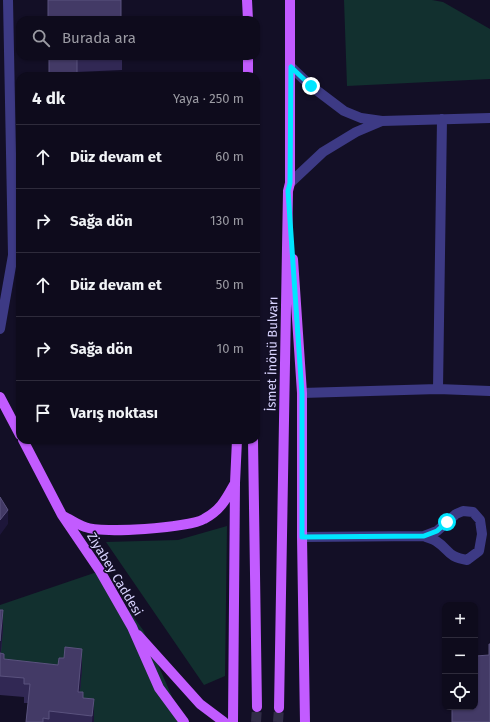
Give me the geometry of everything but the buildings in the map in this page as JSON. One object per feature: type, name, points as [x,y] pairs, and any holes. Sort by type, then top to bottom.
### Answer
[{"type":"main road","points":[[247,0],[248,16]]},
{"type":"main road","name":"İsmet İnönü Bulvarı","points":[[279,708],[291,67],[290,0]]},
{"type":"main road","points":[[248,60],[248,72]]},
{"type":"main road","points":[[289,187],[302,394],[302,537],[305,722]]},
{"type":"main road","points":[[0,397],[16,427]]},
{"type":"main road","name":"Ziyabey Caddesi","points":[[25,444],[62,515],[100,571],[132,627],[159,688],[184,722]]},
{"type":"main road","points":[[233,722],[235,483],[237,444]]},
{"type":"main road","points":[[253,444],[257,707]]},
{"type":"main road","points":[[62,515],[86,528],[119,531],[179,526],[203,520],[221,507],[235,483]]},
{"type":"main road","points":[[132,627],[200,704],[224,722]]},
{"type":"street","points":[[0,329],[13,255],[8,0]]},
{"type":"street","points":[[291,67],[311,86],[344,111],[361,118],[382,121],[490,118]]},
{"type":"street","points":[[438,390],[442,120]]},
{"type":"street","points":[[289,187],[323,152],[356,132],[382,121]]},
{"type":"street","points":[[0,291],[4,303]]},
{"type":"street","points":[[302,394],[438,390],[490,391]]},
{"type":"street","points":[[302,537],[424,536],[437,531],[456,514],[463,511],[473,512],[480,520],[482,534],[479,550],[467,560],[457,558],[447,552],[436,541],[424,536]]},
{"type":"green space","points":[[344,0],[432,0],[443,2],[490,29],[490,79],[347,86]]},
{"type":"green space","points":[[227,526],[225,676],[204,685],[106,542],[178,540]]},
{"type":"green space","points":[[100,571],[143,630],[183,722],[94,722],[94,718],[78,711],[82,668],[0,672],[0,605]]},
{"type":"tunnel","points":[[256,722],[257,707]]},
{"type":"tunnel","points":[[278,722],[279,708]]},
{"type":"route","points":[[311,86],[291,67],[290,183],[288,191],[302,394],[302,537],[424,536],[437,531],[447,522]]}]
